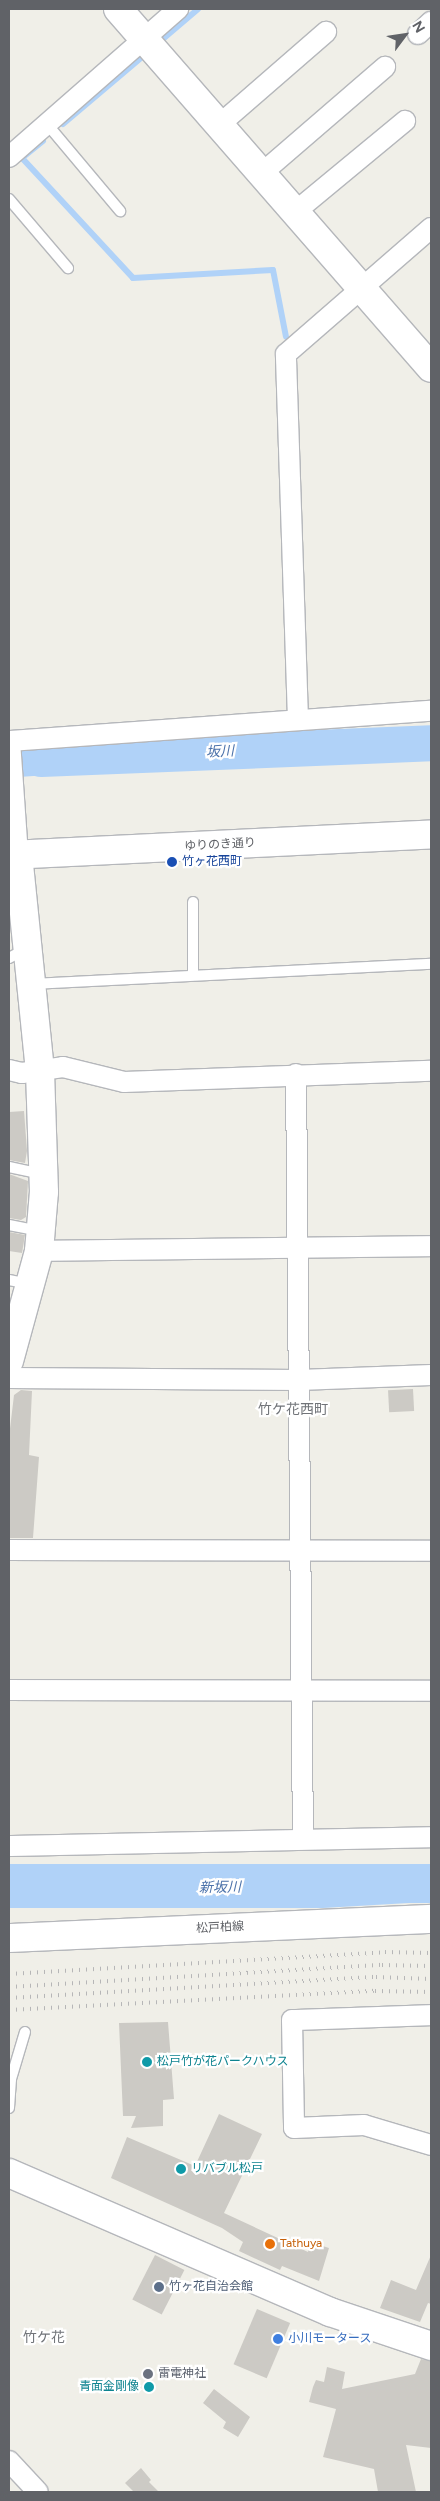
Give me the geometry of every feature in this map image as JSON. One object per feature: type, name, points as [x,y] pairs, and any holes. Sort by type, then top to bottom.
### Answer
[{"type":"street","points":[[118,9],[431,368]]},
{"type":"street","points":[[9,157],[178,9]]},
{"type":"street","points":[[219,124],[326,32]]},
{"type":"street","points":[[261,174],[385,66]]},
{"type":"street","points":[[295,212],[405,121]]},
{"type":"street","points":[[298,720],[286,354],[431,228]]},
{"type":"street","points":[[9,1361],[19,1282],[40,1241],[44,1174],[40,1071],[31,984],[18,953],[10,742],[431,711]]},
{"type":"street","name":"ゆりのき通り","points":[[14,855],[431,834]]},
{"type":"street","points":[[9,1070],[40,1071],[63,1067],[124,1082],[296,1074],[431,1072]]},
{"type":"street","points":[[296,1074],[303,1839]]},
{"type":"street","points":[[40,1241],[298,1246],[431,1246]]},
{"type":"street","points":[[9,1378],[299,1380],[431,1375]]},
{"type":"street","points":[[9,1550],[431,1552]]},
{"type":"street","points":[[9,1690],[431,1691]]},
{"type":"street","points":[[9,1846],[431,1837]]},
{"type":"street","name":"松戸柏線","points":[[9,1938],[431,1919]]},
{"type":"street","points":[[431,2015],[292,2020],[294,2128],[364,2125],[431,2145]]},
{"type":"street","points":[[9,2173],[330,2312],[431,2346]]},
{"type":"street","points":[[9,2463],[38,2492]]},
{"type":"lane","points":[[47,124],[120,211]]},
{"type":"lane","points":[[9,199],[68,268]]},
{"type":"lane","points":[[193,902],[193,976]]},
{"type":"lane","points":[[31,984],[431,964]]},
{"type":"lane","points":[[9,1167],[44,1174]]},
{"type":"lane","points":[[9,1225],[40,1241]]},
{"type":"lane","points":[[9,2108],[11,2079],[25,2032]]},
{"type":"water","points":[[90,740],[92,772],[11,778],[9,746]]},
{"type":"water","name":"新坂川","points":[[9,1864],[431,1864],[431,1908],[9,1908]]},
{"type":"pier","points":[[431,1903],[431,1910],[183,1916]]},
{"type":"building","points":[[24,1111],[27,1151],[25,1163],[9,1160],[9,1112]]},
{"type":"building","points":[[9,1174],[28,1181],[26,1217],[21,1220],[9,1218]]},
{"type":"building","points":[[9,1232],[25,1235],[22,1253],[9,1251]]},
{"type":"building","points":[[413,1389],[414,1411],[389,1412],[388,1390]]},
{"type":"building","points":[[21,1390],[32,1391],[29,1455],[39,1457],[33,1538],[9,1538],[9,1437],[14,1395]]},
{"type":"building","name":"松戸竹が花パークハウス","points":[[168,2022],[174,2099],[163,2100],[163,2126],[131,2128],[136,2116],[123,2116],[119,2023]]},
{"type":"building","name":"リバブル松戸","points":[[219,2114],[262,2134],[224,2213],[308,2252],[310,2242],[329,2248],[319,2281],[282,2266],[280,2270],[239,2251],[243,2242],[222,2228],[111,2178],[127,2137],[195,2166]]},
{"type":"building","points":[[155,2255],[184,2270],[162,2315],[132,2300]]},
{"type":"building","points":[[431,2255],[431,2304],[428,2303],[420,2322],[380,2308],[391,2280],[416,2290]]},
{"type":"building","points":[[257,2309],[290,2323],[267,2378],[234,2364]]},
{"type":"building","points":[[421,2359],[431,2361],[431,2448],[406,2445],[416,2492],[378,2492],[374,2469],[323,2457],[336,2409],[309,2402],[313,2387],[316,2380],[324,2382],[327,2367],[345,2372],[342,2389],[415,2374]]},
{"type":"building","points":[[214,2389],[250,2417],[238,2437],[223,2428],[226,2422],[203,2403]]},
{"type":"building","points":[[141,2468],[151,2480],[149,2482],[159,2492],[134,2492],[125,2483]]},
{"type":"waterway","points":[[157,44],[198,9]]},
{"type":"waterway","points":[[63,124],[148,52]]},
{"type":"waterway","points":[[43,141],[22,158],[133,278],[273,270],[286,337]]},
{"type":"waterway","name":"坂川","points":[[41,759],[431,743]]},
{"type":"railway","points":[[9,1974],[385,1952],[431,1953]]},
{"type":"railway","points":[[9,1987],[382,1965],[431,1966]]},
{"type":"railway","points":[[9,1998],[376,1977],[431,1979]]},
{"type":"railway","points":[[9,2010],[375,1991],[431,1992]]},
{"type":"place","name":"竹ヶ花西町","points":[[172,862]]},
{"type":"place","name":"松戸竹が花パークハウス","points":[[147,2062]]},
{"type":"place","name":"リバブル松戸","points":[[181,2169]]},
{"type":"place","name":"Tathuya","points":[[270,2244]]},
{"type":"place","name":"竹ヶ花自治会館","points":[[159,2287]]},
{"type":"place","name":"小川モータース","points":[[278,2339]]},
{"type":"place","name":"雷電神社","points":[[148,2374]]},
{"type":"place","name":"青面金剛像","points":[[149,2387]]},
{"type":"district","name":"竹ケ花西町","points":[[293,1410]]},
{"type":"district","name":"竹ケ花","points":[[44,2338]]}]
